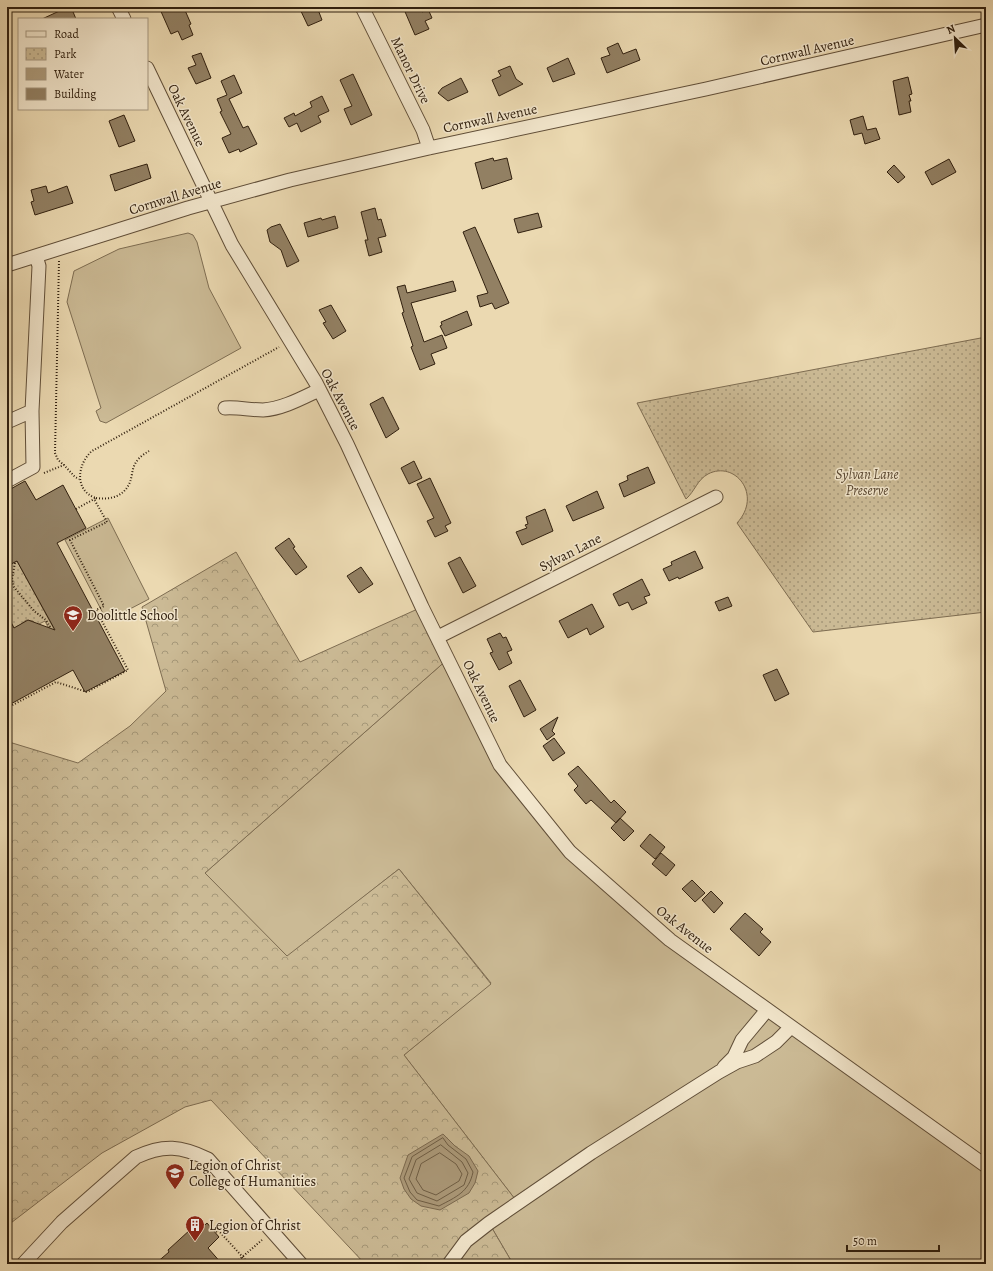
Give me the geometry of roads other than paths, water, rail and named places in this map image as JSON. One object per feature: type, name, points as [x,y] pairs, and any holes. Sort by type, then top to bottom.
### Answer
[{"type":"street","points":[[118,7],[124,18]]},
{"type":"street","name":"Manor Drive","points":[[362,7],[420,124],[429,148]]},
{"type":"street","name":"Cornwall Avenue","points":[[7,265],[211,202],[290,180],[986,25]]},
{"type":"street","name":"Oak Avenue","points":[[148,70],[211,202],[250,276],[320,390],[347,444],[422,607],[500,765],[570,852],[670,940],[986,1166]]},
{"type":"street","points":[[7,481],[33,467],[32,411],[39,266],[36,256]]},
{"type":"street","points":[[225,408],[239,406],[264,410],[284,406],[320,390]]},
{"type":"street","points":[[7,422],[32,411]]},
{"type":"street","name":"Sylvan Lane","points":[[438,637],[716,497]]},
{"type":"street","points":[[719,1072],[734,1057],[742,1040],[767,1010]]},
{"type":"street","points":[[449,1264],[466,1241],[489,1223],[591,1153],[719,1072],[737,1062],[756,1056],[776,1042],[791,1027]]},
{"type":"street","points":[[23,1264],[62,1222],[136,1157],[149,1151],[162,1148],[191,1150],[208,1159],[301,1264]]},
{"type":"water","points":[[443,1134],[455,1146],[469,1156],[478,1171],[475,1183],[469,1193],[440,1210],[421,1206],[411,1199],[404,1189],[400,1178],[408,1155]]},
{"type":"place","name":"Doolittle School","points":[[73,632]]},
{"type":"place","name":"Legion of Christ College of Humanities","points":[[175,1190]]},
{"type":"place","name":"Legion of Christ","points":[[195,1242]]},
{"type":"park label","name":"Sylvan Lane Preserve","points":[[867,482]]}]
